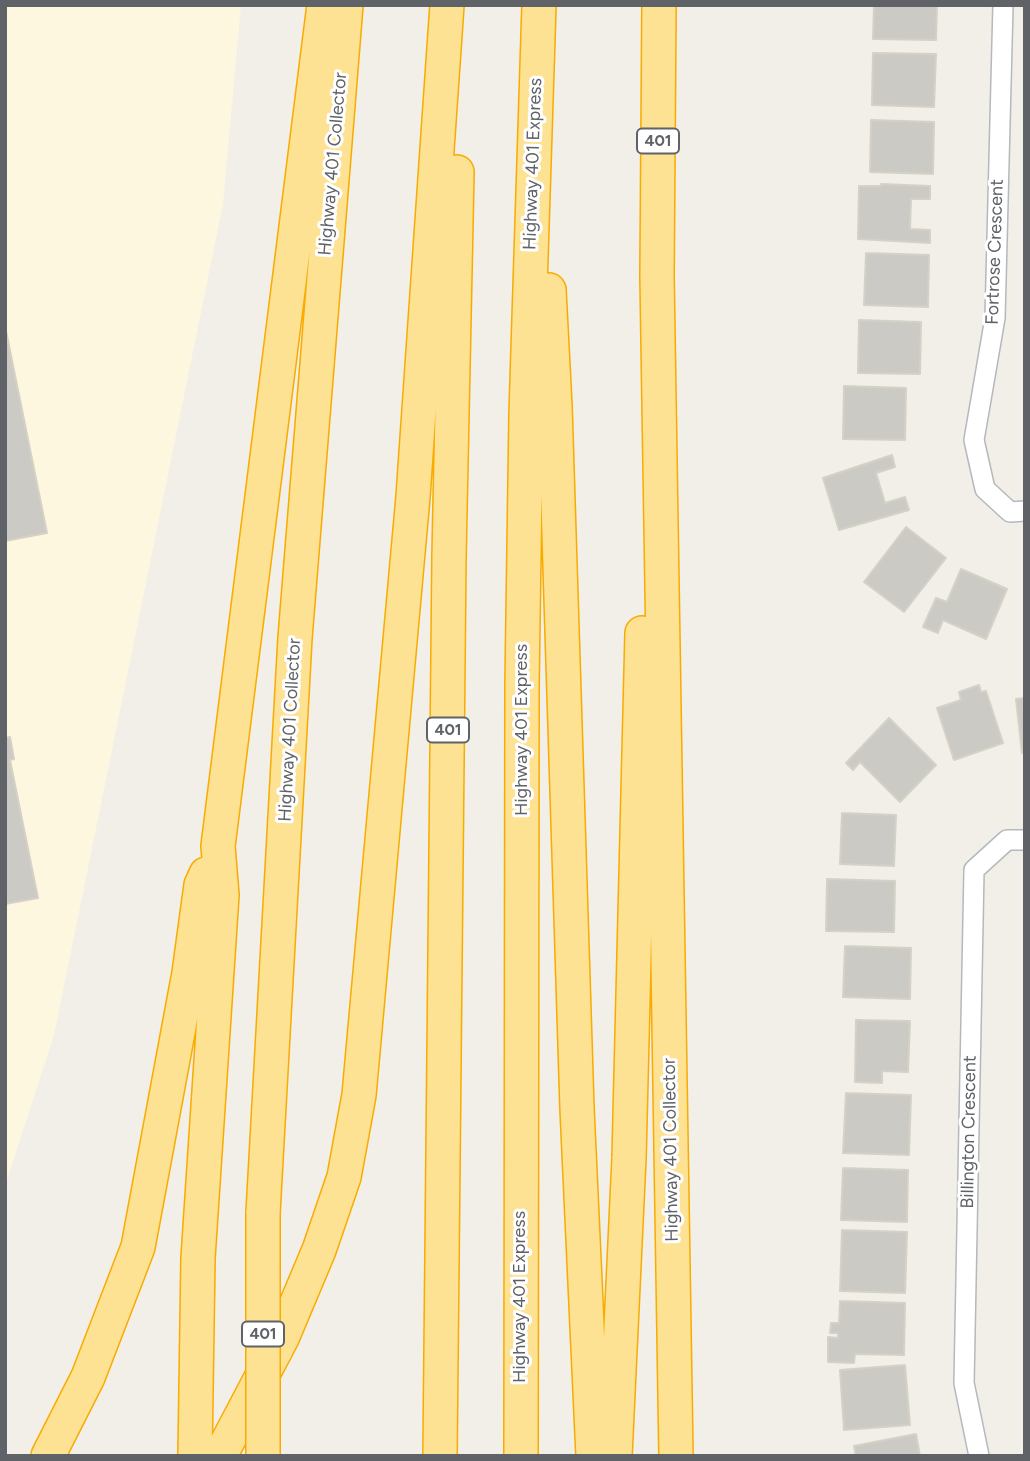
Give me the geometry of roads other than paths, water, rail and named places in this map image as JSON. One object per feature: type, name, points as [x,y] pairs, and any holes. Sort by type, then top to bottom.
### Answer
[{"type":"highway","points":[[195,1456],[198,1258],[222,895],[218,846],[324,5]]},
{"type":"highway","name":"Highway 401 Collector","points":[[263,1456],[263,1213],[295,638],[346,5]]},
{"type":"highway","points":[[220,1456],[282,1338],[319,1251],[344,1177],[359,1095],[413,497],[447,5]]},
{"type":"highway","name":"401","points":[[440,1456],[450,543],[460,5]]},
{"type":"highway","name":"Highway 401 Express","points":[[521,1456],[522,685],[526,414],[539,5]]},
{"type":"highway","name":"Highway 401 Collector","points":[[659,5],[657,276],[676,1456]]},
{"type":"highway","points":[[537,45],[555,406],[576,1081],[593,1456]]},
{"type":"highway","points":[[615,1456],[629,1158],[639,711],[657,276]]},
{"type":"highway","points":[[48,1456],[88,1377],[138,1247],[189,972],[201,884],[218,846]]},
{"type":"street","name":"Fortrose Crescent","points":[[1003,5],[995,318],[974,440],[985,489],[1010,512],[1025,511]]},
{"type":"street","name":"Billington Crescent","points":[[979,1456],[964,1383],[974,870],[1007,840],[1025,840]]}]
